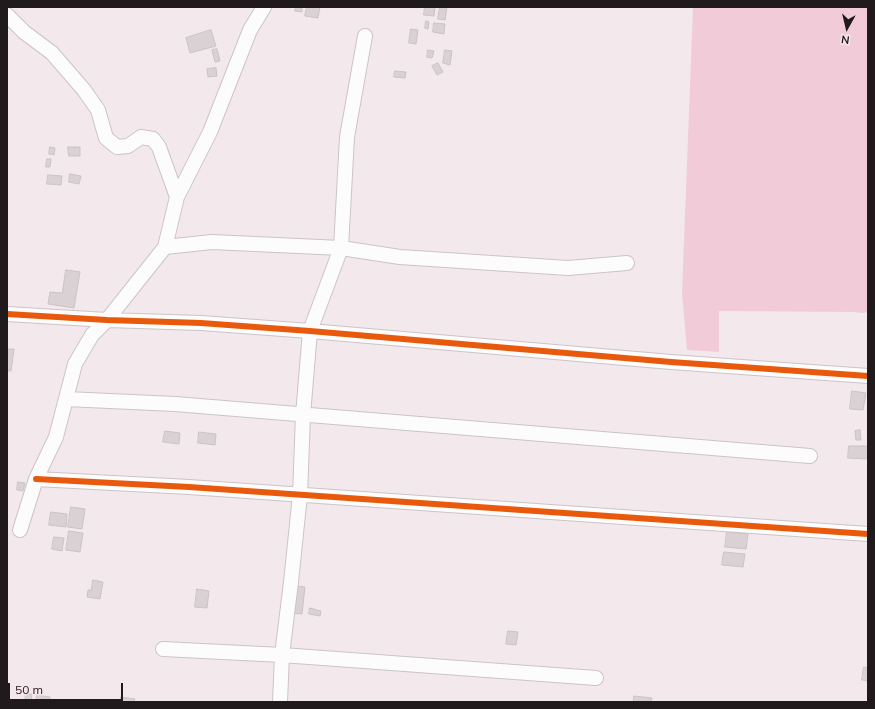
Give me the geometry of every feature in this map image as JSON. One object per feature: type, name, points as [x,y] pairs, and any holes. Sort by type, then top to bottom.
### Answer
[{"type":"street","points":[[20,530],[36,478],[56,437],[75,364],[92,335],[107,320],[165,248],[177,197],[210,132],[250,30],[264,7]]},
{"type":"street","points":[[7,15],[24,32],[52,54],[84,90],[98,110],[106,138],[117,147],[128,146],[141,137],[153,140],[159,147],[177,197]]},
{"type":"street","points":[[280,702],[282,655],[300,494],[303,415],[310,331],[341,248],[347,137],[365,36]]},
{"type":"street","points":[[165,248],[212,242],[341,248],[400,257],[568,268],[628,263]]},
{"type":"street","points":[[7,314],[107,320],[201,323],[663,361],[868,376]]},
{"type":"street","points":[[66,399],[175,404],[810,456]]},
{"type":"street","points":[[36,478],[300,494],[868,534]]},
{"type":"street","points":[[163,649],[282,655],[596,678]]},
{"type":"shaded area","points":[[693,7],[868,7],[868,312],[719,311],[719,352],[687,350],[682,293]]},
{"type":"building","points":[[296,7],[302,7],[302,12],[295,11]]},
{"type":"building","points":[[307,7],[320,7],[318,18],[305,16]]},
{"type":"building","points":[[425,7],[435,7],[434,16],[424,15]]},
{"type":"building","points":[[440,7],[447,7],[445,20],[438,19]]},
{"type":"building","points":[[426,21],[429,22],[428,29],[425,28]]},
{"type":"building","points":[[434,23],[445,24],[444,34],[433,32]]},
{"type":"building","points":[[411,29],[418,30],[416,44],[409,43]]},
{"type":"building","points":[[211,30],[216,46],[190,53],[186,38]]},
{"type":"building","points":[[217,49],[220,61],[215,62],[212,50]]},
{"type":"building","points":[[428,50],[434,51],[432,58],[427,57]]},
{"type":"building","points":[[445,50],[452,51],[450,65],[443,63]]},
{"type":"building","points":[[438,63],[443,72],[437,75],[432,66]]},
{"type":"building","points":[[216,68],[217,76],[208,77],[207,69]]},
{"type":"building","points":[[395,71],[406,72],[405,78],[394,77]]},
{"type":"building","points":[[50,147],[55,148],[54,155],[49,154]]},
{"type":"building","points":[[68,147],[80,147],[80,156],[69,156]]},
{"type":"building","points":[[47,159],[51,159],[50,167],[46,167]]},
{"type":"building","points":[[70,174],[81,176],[79,184],[69,182]]},
{"type":"building","points":[[48,175],[62,176],[61,185],[47,184]]},
{"type":"building","points":[[66,270],[80,272],[74,308],[48,304],[50,292],[62,293]]},
{"type":"building","points":[[7,349],[14,349],[11,371],[7,371]]},
{"type":"building","points":[[852,391],[866,393],[863,410],[850,409]]},
{"type":"building","points":[[860,430],[861,440],[856,440],[855,431]]},
{"type":"building","points":[[165,431],[180,433],[179,444],[163,442]]},
{"type":"building","points":[[199,432],[216,434],[215,445],[198,443]]},
{"type":"building","points":[[849,446],[868,446],[868,459],[848,458]]},
{"type":"building","points":[[18,482],[25,483],[23,491],[17,490]]},
{"type":"building","points":[[71,507],[85,509],[82,529],[68,527]]},
{"type":"building","points":[[51,512],[67,514],[66,527],[49,525]]},
{"type":"building","points":[[69,531],[83,533],[80,552],[66,550]]},
{"type":"building","points":[[727,532],[748,534],[746,549],[725,547]]},
{"type":"building","points":[[54,537],[64,538],[62,551],[52,549]]},
{"type":"building","points":[[724,552],[745,554],[743,567],[722,565]]},
{"type":"building","points":[[93,580],[103,582],[100,599],[87,597],[88,590],[91,590]]},
{"type":"building","points":[[295,586],[305,587],[302,614],[291,613]]},
{"type":"building","points":[[197,589],[209,591],[207,608],[195,607]]},
{"type":"building","points":[[310,608],[321,611],[320,616],[309,614]]},
{"type":"building","points":[[508,631],[518,632],[516,645],[506,644]]},
{"type":"building","points":[[864,667],[868,668],[868,681],[862,680]]},
{"type":"building","points":[[26,694],[32,694],[31,702],[25,702]]},
{"type":"building","points":[[37,695],[50,697],[50,702],[36,702]]},
{"type":"building","points":[[634,696],[652,698],[651,702],[634,702]]},
{"type":"building","points":[[121,697],[135,699],[134,702],[120,702]]},
{"type":"cycle path","points":[[7,314],[107,320],[201,323],[671,362],[868,376]]},
{"type":"cycle path","points":[[36,479],[189,487],[868,534]]}]
